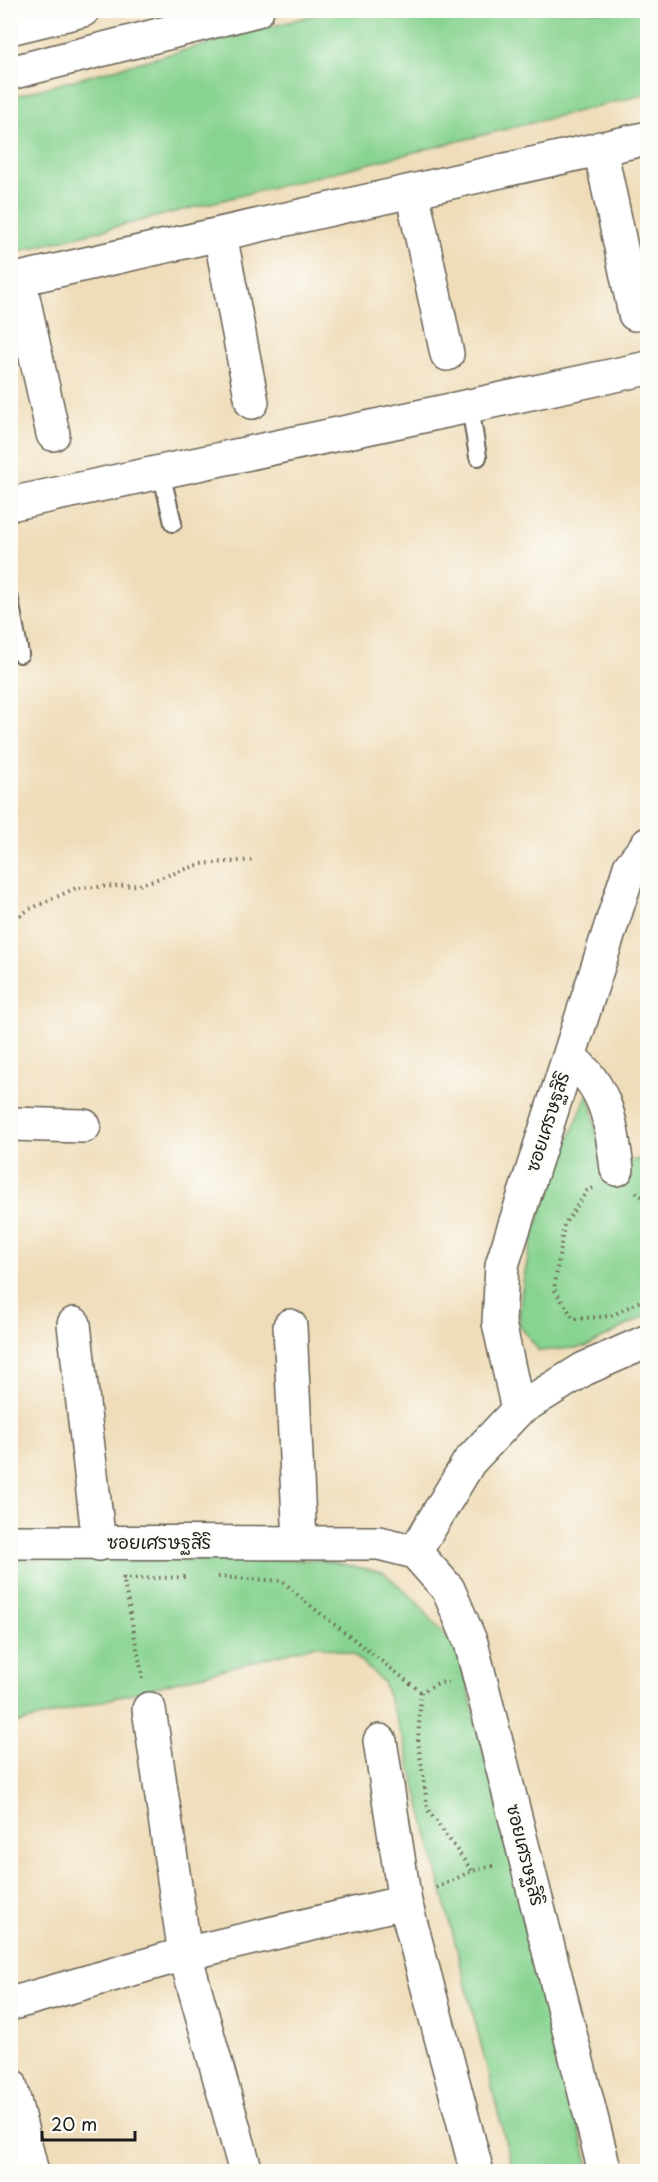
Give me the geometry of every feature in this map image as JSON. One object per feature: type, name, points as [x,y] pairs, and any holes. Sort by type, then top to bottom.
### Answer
[{"type":"street","points":[[10,28],[83,10]]},
{"type":"street","points":[[10,73],[257,10]]},
{"type":"street","points":[[53,434],[19,279],[648,138]]},
{"type":"street","points":[[600,148],[634,314]]},
{"type":"street","points":[[412,191],[447,354]]},
{"type":"street","points":[[219,234],[252,402]]},
{"type":"street","points":[[10,504],[648,368]]},
{"type":"street","name":"ซอยเศรษฐสิริ","points":[[518,1410],[499,1323],[502,1265],[630,867],[648,844]]},
{"type":"street","points":[[569,1057],[586,1071],[597,1086],[612,1124],[615,1182]]},
{"type":"street","points":[[10,1124],[84,1126]]},
{"type":"street","points":[[74,1324],[110,1543]]},
{"type":"street","points":[[290,1326],[300,1543]]},
{"type":"street","points":[[415,1552],[469,1462],[518,1410],[584,1369],[647,1345]]},
{"type":"street","name":"ซอยเศรษฐสิริ","points":[[10,1542],[379,1543],[415,1552],[448,1589],[471,1643],[605,2172]]},
{"type":"street","points":[[149,1709],[185,1954],[246,2172]]},
{"type":"street","points":[[380,1741],[405,1902],[477,2172]]},
{"type":"street","points":[[10,2004],[185,1954],[405,1902]]},
{"type":"street","points":[[10,2084],[32,2172]]},
{"type":"lane","points":[[470,406],[478,457]]},
{"type":"lane","points":[[161,472],[173,523]]},
{"type":"lane","points":[[10,600],[20,654]]},
{"type":"path","points":[[10,922],[30,909],[76,888],[139,885],[201,864],[254,860]]},
{"type":"path","points":[[648,1201],[615,1182],[587,1191],[564,1225],[554,1289],[574,1319],[611,1316],[648,1297]]},
{"type":"path","points":[[110,1543],[123,1580],[149,1709]]},
{"type":"path","points":[[123,1580],[197,1577]]},
{"type":"path","points":[[207,1577],[284,1581],[302,1599],[421,1692]]},
{"type":"path","points":[[421,1692],[438,1683],[480,1679]]},
{"type":"path","points":[[421,1692],[418,1742],[428,1810],[472,1871]]},
{"type":"path","points":[[405,1902],[472,1871],[525,1858]]},
{"type":"green space","points":[[329,11],[647,11],[647,94],[11,253],[11,97]]},
{"type":"green space","points":[[589,1090],[603,1166],[647,1158],[647,1315],[586,1347],[539,1351],[519,1325],[521,1294],[534,1234],[554,1176]]},
{"type":"green space","points":[[11,1560],[321,1560],[383,1572],[417,1602],[459,1653],[590,2171],[513,2171],[405,1745],[383,1682],[353,1654],[316,1645],[11,1725]]}]
